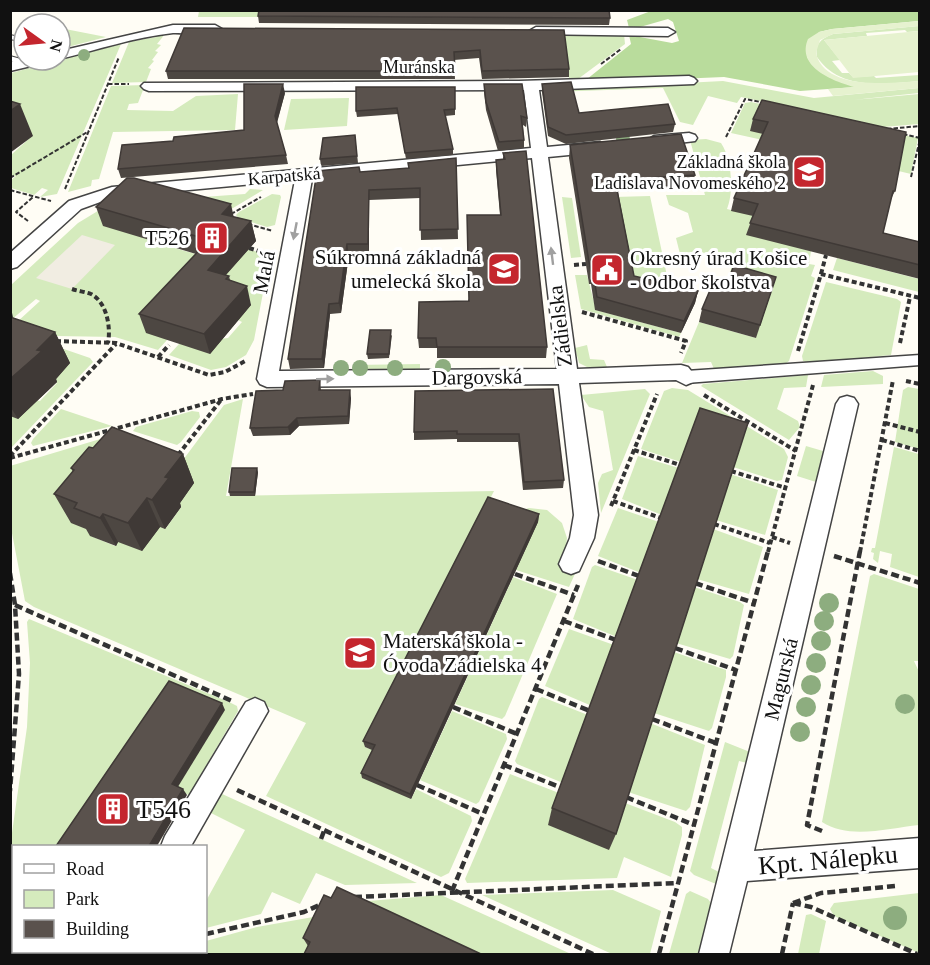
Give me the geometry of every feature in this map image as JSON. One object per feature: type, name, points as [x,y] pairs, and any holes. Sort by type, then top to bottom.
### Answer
[{"type":"street","points":[[72,52],[173,29],[225,29]]},
{"type":"street","points":[[520,31],[668,32]]},
{"type":"street","name":"Muránska","points":[[149,86],[531,86],[689,81]]},
{"type":"street","name":"Zádielska","points":[[531,86],[566,376],[586,515],[582,537],[581,566]]},
{"type":"street","name":"Karpatská","points":[[10,263],[75,205],[112,192],[689,138]]},
{"type":"street","name":"Malá","points":[[264,387],[305,173]]},
{"type":"street","points":[[691,383],[793,369],[920,360]]},
{"type":"street","name":"Dargovská","points":[[264,387],[681,372],[691,383]]},
{"type":"street","name":"Magurská","points":[[714,954],[847,404]]},
{"type":"street","points":[[176,845],[255,711]]},
{"type":"street","name":"Kpt. Nálepku","points":[[736,867],[920,853]]},
{"type":"path","points":[[596,69],[628,44]]},
{"type":"path","points":[[108,84],[119,56]]},
{"type":"path","points":[[726,137],[745,99],[768,104]]},
{"type":"path","points":[[911,177],[920,139],[882,129],[920,126]]},
{"type":"path","points":[[10,178],[89,131]]},
{"type":"path","points":[[10,190],[54,202]]},
{"type":"path","points":[[236,220],[225,217],[271,192]]},
{"type":"path","points":[[29,225],[23,215],[16,212],[34,197]]},
{"type":"path","points":[[246,223],[279,233]]},
{"type":"path","points":[[249,248],[274,256]]},
{"type":"path","points":[[793,369],[826,255]]},
{"type":"path","points":[[821,274],[920,298]]},
{"type":"path","points":[[72,289],[93,295],[105,313],[111,329],[108,343]]},
{"type":"path","points":[[807,825],[909,297]]},
{"type":"path","points":[[575,310],[686,341],[677,363],[691,383],[796,451]]},
{"type":"path","points":[[10,313],[13,326],[10,325]]},
{"type":"path","points":[[46,338],[58,342],[116,343],[209,375],[225,372],[246,362],[252,352]]},
{"type":"path","points":[[53,346],[58,342]]},
{"type":"path","points":[[10,457],[116,343]]},
{"type":"path","points":[[158,357],[169,345]]},
{"type":"path","points":[[659,954],[818,367]]},
{"type":"path","points":[[609,511],[661,385]]},
{"type":"path","points":[[10,457],[264,387]]},
{"type":"path","points":[[174,461],[222,399]]},
{"type":"path","points":[[885,423],[920,432]]},
{"type":"path","points":[[110,430],[120,434]]},
{"type":"path","points":[[882,440],[920,451]]},
{"type":"path","points":[[634,450],[680,465]]},
{"type":"path","points":[[169,451],[179,454]]},
{"type":"path","points":[[731,471],[786,488]]},
{"type":"path","points":[[613,501],[661,518]]},
{"type":"path","points":[[714,524],[770,543]]},
{"type":"path","points":[[772,537],[920,583]]},
{"type":"path","points":[[452,891],[564,621],[574,595],[581,566],[639,576]]},
{"type":"path","points":[[10,573],[15,605],[19,674],[10,791]]},
{"type":"path","points":[[514,574],[574,595]]},
{"type":"path","points":[[695,583],[754,603]]},
{"type":"path","points":[[15,605],[255,711]]},
{"type":"path","points":[[564,621],[616,640]]},
{"type":"path","points":[[675,648],[736,670]]},
{"type":"path","points":[[536,689],[590,711]]},
{"type":"path","points":[[453,707],[517,734]]},
{"type":"path","points":[[652,718],[716,743]]},
{"type":"path","points":[[504,765],[562,788]]},
{"type":"path","points":[[214,780],[593,954]]},
{"type":"path","points":[[417,785],[483,814]]},
{"type":"path","points":[[626,797],[694,825]]},
{"type":"path","points":[[321,839],[324,831]]},
{"type":"path","points":[[348,897],[677,883]]},
{"type":"path","points":[[793,903],[821,893],[898,885]]},
{"type":"path","points":[[207,934],[304,912],[326,903]]},
{"type":"path","points":[[782,954],[793,903]]},
{"type":"path","points":[[793,903],[811,907],[917,954]]},
{"type":"green space","points":[[199,11],[263,11],[261,17],[198,17]]},
{"type":"green space","points":[[651,11],[919,11],[919,21],[819,32],[807,57],[811,63],[822,73],[835,80],[856,87],[800,91],[724,77],[582,83],[631,44],[629,35],[672,43],[679,41],[673,22],[668,19],[629,28],[627,20]]},
{"type":"green space","points":[[919,21],[919,26],[833,34],[820,40],[816,53],[822,65],[832,74],[845,79],[877,83],[919,81],[919,88],[833,96],[828,89],[854,87],[827,77],[812,65],[807,57],[808,39],[819,32]]},
{"type":"green space","points":[[919,26],[919,31],[866,33],[867,36],[824,40],[840,60],[832,61],[842,73],[849,73],[853,77],[874,76],[876,78],[919,75],[919,81],[877,84],[850,80],[838,76],[817,57],[820,42],[833,34]]},
{"type":"green space","points":[[72,30],[106,37],[72,46]]},
{"type":"green space","points":[[919,31],[919,72],[853,78],[824,40]]},
{"type":"green space","points":[[157,34],[165,34],[157,44],[161,45],[155,51],[158,52],[148,68],[151,69],[146,82],[112,83],[129,42],[156,37]]},
{"type":"green space","points":[[563,34],[624,34],[625,44],[578,79],[569,79]]},
{"type":"green space","points":[[121,44],[57,194],[40,197],[48,190],[42,188],[34,195],[11,188],[11,180],[16,176],[11,176],[11,155],[32,136],[11,126],[11,73],[72,72],[72,57]]},
{"type":"green space","points":[[723,81],[814,98],[919,88],[919,93],[853,100],[919,94],[919,124],[883,127],[741,97],[737,103],[708,96],[693,125],[680,122],[663,88],[551,92],[548,90]]},
{"type":"green space","points":[[145,85],[138,103],[129,104],[127,110],[173,111],[196,96],[238,94],[235,130],[113,132],[99,179],[92,180],[91,186],[68,192],[111,86]]},
{"type":"green space","points":[[349,98],[347,126],[284,130],[291,99]]},
{"type":"green space","points":[[751,102],[918,138],[911,174],[857,161],[897,165],[750,131],[848,154],[844,158],[731,133],[745,103]]},
{"type":"green space","points":[[706,139],[721,143],[728,158],[731,194],[727,209],[755,216],[811,251],[809,264],[815,265],[811,276],[815,278],[789,361],[785,364],[714,369],[711,362],[682,363],[699,322],[756,338],[730,278],[732,256],[680,254],[676,238],[693,232],[688,213],[669,205],[666,195],[705,195],[690,140]]},
{"type":"green space","points":[[250,189],[263,190],[228,211],[175,199],[245,194]]},
{"type":"green space","points":[[272,194],[281,197],[275,225],[267,227],[238,218],[236,215],[239,212]]},
{"type":"green space","points":[[650,196],[667,276],[656,280],[657,283],[633,289],[614,197]]},
{"type":"green space","points":[[562,197],[572,198],[581,257],[571,258]]},
{"type":"green space","points":[[106,206],[171,247],[234,265],[248,249],[270,256],[254,340],[246,355],[226,367],[211,370],[169,355],[179,344],[228,338],[242,322],[238,320],[167,340],[158,350],[115,337],[56,336],[17,322],[40,301],[36,299],[11,320],[11,285],[78,223]]},
{"type":"green space","points":[[837,258],[919,279],[919,292],[833,270]]},
{"type":"green space","points":[[575,275],[587,275],[596,310],[681,333],[679,337],[581,309]]},
{"type":"green space","points":[[826,282],[897,299],[901,302],[891,355],[809,363],[803,361],[802,356]]},
{"type":"green space","points":[[587,345],[590,359],[604,360],[607,367],[587,367],[579,363],[575,348]]},
{"type":"green space","points":[[58,347],[90,358],[93,362],[11,448],[11,416],[36,400],[40,401],[57,383],[53,381]]},
{"type":"green space","points":[[420,364],[420,371],[353,372],[353,365]]},
{"type":"green space","points":[[873,371],[883,376],[883,384],[821,387],[824,375]]},
{"type":"green space","points":[[808,375],[806,387],[784,388],[777,409],[798,421],[800,427],[789,440],[701,386],[703,384]]},
{"type":"green space","points":[[908,387],[919,389],[919,449],[895,442],[903,390]]},
{"type":"green space","points":[[672,388],[688,390],[784,449],[788,457],[782,480],[777,481],[733,467],[681,462],[641,449],[664,391]]},
{"type":"green space","points":[[645,389],[650,394],[601,513],[598,483],[602,474],[613,470],[603,411],[589,407],[581,395]]},
{"type":"green space","points":[[243,399],[226,496],[494,491],[365,747],[376,751],[411,799],[416,789],[471,816],[472,821],[449,873],[441,877],[266,796],[306,723],[34,607],[25,601],[11,528],[10,466],[107,437],[94,532],[91,536],[115,546],[118,542],[160,527],[166,528],[181,507],[178,506],[180,464],[224,405]]},
{"type":"green space","points":[[61,409],[112,426],[33,446],[31,443],[33,439]]},
{"type":"green space","points":[[192,411],[199,412],[200,417],[177,445],[133,431],[136,427]]},
{"type":"green space","points":[[806,446],[823,451],[816,482],[797,476]]},
{"type":"green space","points":[[894,447],[919,454],[919,577],[890,567],[892,554],[880,551],[878,563],[873,559],[874,553],[871,552],[872,548],[875,548]]},
{"type":"green space","points":[[638,456],[679,468],[662,515],[622,499]]},
{"type":"green space","points":[[730,474],[778,490],[765,535],[716,520]]},
{"type":"green space","points":[[529,508],[547,510],[562,523],[567,538],[566,548],[578,567],[569,587],[516,570],[513,513]]},
{"type":"green space","points":[[618,508],[659,522],[641,573],[598,556]]},
{"type":"green space","points":[[713,529],[763,547],[749,594],[697,579]]},
{"type":"green space","points":[[595,565],[638,580],[617,637],[573,619],[592,567]]},
{"type":"green space","points":[[874,574],[919,589],[919,661],[914,661],[920,674],[919,825],[857,832],[822,822],[870,576]]},
{"type":"green space","points":[[513,577],[557,594],[502,719],[455,704]]},
{"type":"green space","points":[[694,587],[744,605],[733,656],[730,659],[676,643]]},
{"type":"green space","points":[[29,619],[229,702],[237,706],[238,711],[189,795],[176,790],[67,845],[12,845],[11,891],[11,840],[27,727],[30,663],[27,622]]},
{"type":"green space","points":[[569,629],[614,645],[592,706],[545,686]]},
{"type":"green space","points":[[674,652],[726,670],[712,728],[709,731],[654,713]]},
{"type":"green space","points":[[542,697],[588,715],[563,783],[517,764],[515,761],[539,699]]},
{"type":"green space","points":[[452,711],[506,734],[507,739],[479,802],[476,804],[420,780]]},
{"type":"green space","points":[[650,723],[705,745],[690,807],[686,811],[628,792]]},
{"type":"green space","points":[[725,742],[750,752],[747,763],[739,761],[711,868],[721,873],[716,884],[690,871]]},
{"type":"green space","points":[[510,774],[559,793],[625,803],[675,822],[682,827],[682,835],[671,877],[624,857],[617,878],[467,883],[465,879]]},
{"type":"green space","points":[[220,793],[417,883],[345,885],[316,873],[300,904],[272,892],[261,914],[207,928],[207,899],[245,830],[211,813]]},
{"type":"green space","points":[[613,890],[661,911],[650,954],[612,954],[482,895]]},
{"type":"green space","points":[[690,891],[708,899],[713,906],[700,954],[669,954],[686,894]]},
{"type":"green space","points":[[919,893],[919,953],[834,916],[830,909],[834,903]]},
{"type":"green space","points":[[441,895],[571,954],[454,954],[344,903]]},
{"type":"green space","points":[[330,914],[318,954],[186,953],[207,953],[207,941],[257,927]]},
{"type":"green space","points":[[811,914],[826,921],[819,954],[798,954],[806,915]]},
{"type":"shaded area","points":[[82,235],[115,245],[72,289],[36,278]]},
{"type":"building","points":[[259,10],[609,10],[610,18],[258,16]]},
{"type":"building","points":[[184,28],[564,30],[569,69],[482,71],[480,50],[454,52],[455,71],[166,71]]},
{"type":"building","points":[[571,82],[579,113],[668,104],[675,124],[566,135],[548,127],[542,84]]},
{"type":"building","points":[[244,84],[283,84],[275,116],[286,155],[118,169],[122,145],[173,141],[174,137],[244,130]]},
{"type":"building","points":[[484,84],[522,84],[527,118],[521,116],[524,140],[499,142],[486,102]]},
{"type":"building","points":[[356,87],[455,87],[455,109],[444,110],[453,149],[405,153],[397,108],[356,111]]},
{"type":"building","points":[[762,100],[906,132],[895,191],[893,191],[883,233],[920,242],[920,265],[750,223],[758,204],[734,198],[768,122],[753,119]]},
{"type":"building","points":[[10,101],[20,104],[10,111]]},
{"type":"building","points":[[681,134],[695,175],[615,180],[634,276],[698,291],[684,321],[597,297],[570,145]]},
{"type":"building","points":[[355,135],[357,156],[320,159],[323,138]]},
{"type":"building","points":[[526,151],[547,347],[437,347],[436,338],[418,338],[419,302],[469,301],[467,215],[501,215],[496,160],[505,159],[503,153]]},
{"type":"building","points":[[456,158],[458,229],[420,230],[420,188],[369,190],[368,244],[347,244],[339,303],[329,304],[322,359],[288,359],[317,171],[359,167],[360,172],[409,168],[408,163]]},
{"type":"building","points":[[127,178],[231,204],[222,214],[251,221],[208,270],[229,276],[226,279],[247,286],[204,334],[139,314],[209,240],[96,207]]},
{"type":"building","points":[[734,265],[776,277],[760,325],[702,309],[713,283],[726,286]]},
{"type":"building","points":[[10,317],[55,332],[37,350],[42,351],[10,379]]},
{"type":"building","points":[[370,330],[391,330],[389,354],[367,354]]},
{"type":"building","points":[[320,380],[319,390],[350,390],[348,416],[297,418],[288,427],[250,428],[256,391],[283,390],[285,381]]},
{"type":"building","points":[[553,389],[564,480],[524,482],[519,434],[457,434],[457,431],[414,432],[415,391]]},
{"type":"building","points":[[700,408],[748,423],[616,834],[552,808]]},
{"type":"building","points":[[112,427],[183,454],[165,477],[169,478],[152,500],[147,498],[128,523],[103,514],[100,518],[74,508],[77,503],[54,494],[74,470],[71,468],[89,447],[93,448]]},
{"type":"building","points":[[232,468],[257,468],[254,492],[229,492]]},
{"type":"building","points":[[488,497],[539,514],[410,794],[361,773],[375,745],[363,741]]},
{"type":"building","points":[[169,681],[222,703],[172,784],[183,789],[150,845],[57,845]]},
{"type":"building","points":[[337,887],[481,954],[304,954],[310,942],[303,938],[324,895],[331,898]]},
{"type":"building","points":[[22,953],[50,953],[50,954]]},
{"type":"place","name":"Základná škola Ladislava Novomeského 2","points":[[809,172]]},
{"type":"place","name":"T526","points":[[212,238]]},
{"type":"place","name":"Súkromná základná umelecká škola","points":[[504,269]]},
{"type":"place","name":"Okresný úrad Košice - Odbor školstva","points":[[607,270]]},
{"type":"place","name":"Materská škola - Óvoda Zádielska 4","points":[[360,653]]},
{"type":"place","name":"T546","points":[[113,809]]}]
